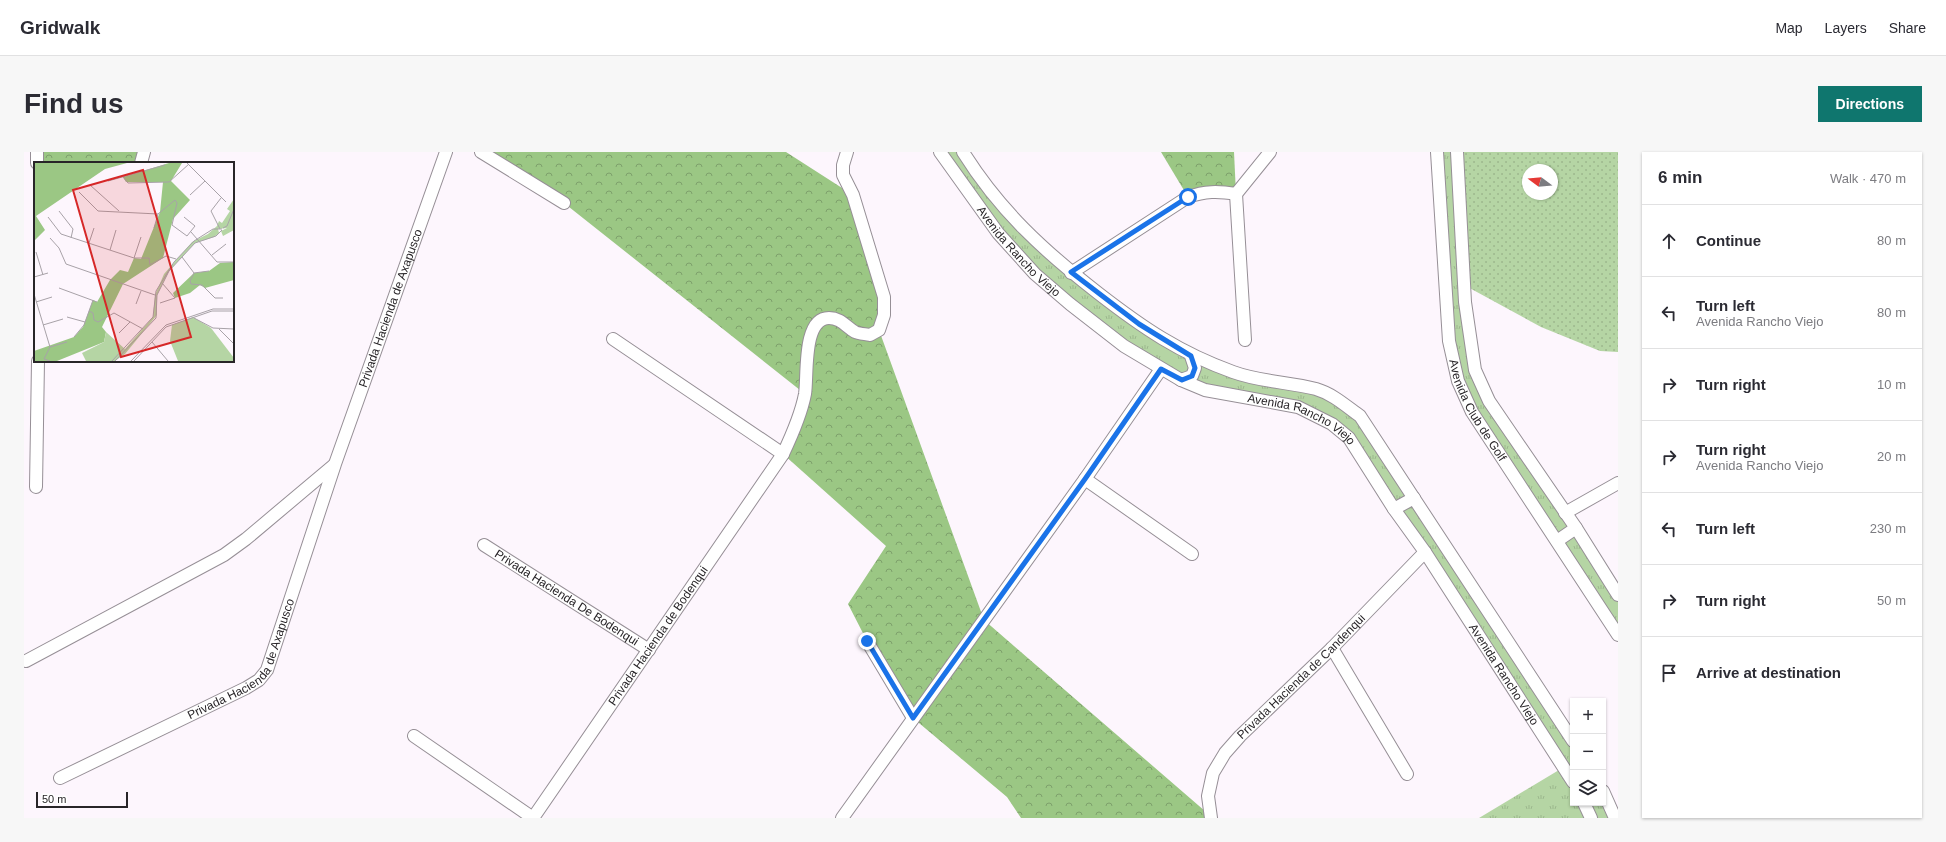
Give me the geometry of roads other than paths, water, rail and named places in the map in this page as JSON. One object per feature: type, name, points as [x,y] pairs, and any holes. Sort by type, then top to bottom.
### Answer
[{"type":"street","points":[[141,162],[144,152]]},
{"type":"street","name":"Privada Hacienda de Axapusco","points":[[60,778],[246,688],[259,680],[267,670],[335,464],[446,152]]},
{"type":"street","points":[[481,152],[564,203]]},
{"type":"street","name":"Privada Hacienda de Bodenqui","points":[[533,818],[783,454],[797,424],[805,394],[810,334],[816,323],[828,318],[843,322],[856,332],[870,336],[879,330],[884,315],[884,297],[852,195],[843,175],[843,165],[846,152]]},
{"type":"street","name":"Avenida Rancho Viejo","points":[[940,152],[998,233],[1036,274],[1070,304],[1118,341],[1161,369],[1182,380],[1206,390],[1298,407],[1332,424],[1349,438],[1394,509],[1444,581],[1570,777]]},
{"type":"street","name":"Avenida Rancho Viejo","points":[[963,152],[981,181],[1013,220],[1071,272],[1139,324],[1191,356],[1235,373],[1317,389],[1336,398],[1360,416],[1570,736]]},
{"type":"street","points":[[1244,340],[1236,194],[1270,152]]},
{"type":"street","name":"Avenida Club de Golf","points":[[1438,152],[1449,341],[1458,381],[1472,412],[1618,634]]},
{"type":"street","name":"Avenida Club de Golf","points":[[1457,152],[1465,302],[1475,370],[1489,400],[1576,528],[1618,595]]},
{"type":"street","points":[[1071,272],[1188,197],[1202,192],[1216,191],[1236,194]]},
{"type":"street","points":[[613,339],[783,454]]},
{"type":"street","points":[[1182,380],[1192,376],[1195,368],[1191,356]]},
{"type":"street","points":[[36,487],[38,362]]},
{"type":"street","points":[[842,818],[1085,479],[1161,369]]},
{"type":"street","points":[[26,661],[224,555],[246,539],[335,464]]},
{"type":"street","points":[[1085,479],[1192,554]]},
{"type":"street","points":[[1565,513],[1618,483]]},
{"type":"street","points":[[1536,510],[1553,496]]},
{"type":"street","points":[[1394,509],[1414,498]]},
{"type":"street","points":[[1556,541],[1576,528]]},
{"type":"street","name":"Privada Hacienda De Bodenqui","points":[[484,545],[649,650]]},
{"type":"street","name":"Privada Hacienda de Candenqui","points":[[1212,818],[1208,796],[1213,773],[1225,753],[1240,736],[1332,648],[1425,552]]},
{"type":"street","points":[[1444,581],[1460,569]]},
{"type":"street","points":[[867,641],[913,718]]},
{"type":"street","name":"Privada Hacienda de Candenqui","points":[[1332,648],[1407,774]]},
{"type":"street","points":[[414,736],[533,818]]},
{"type":"street","points":[[1606,798],[1615,818]]},
{"type":"street","points":[[1586,806],[1592,818]]}]
